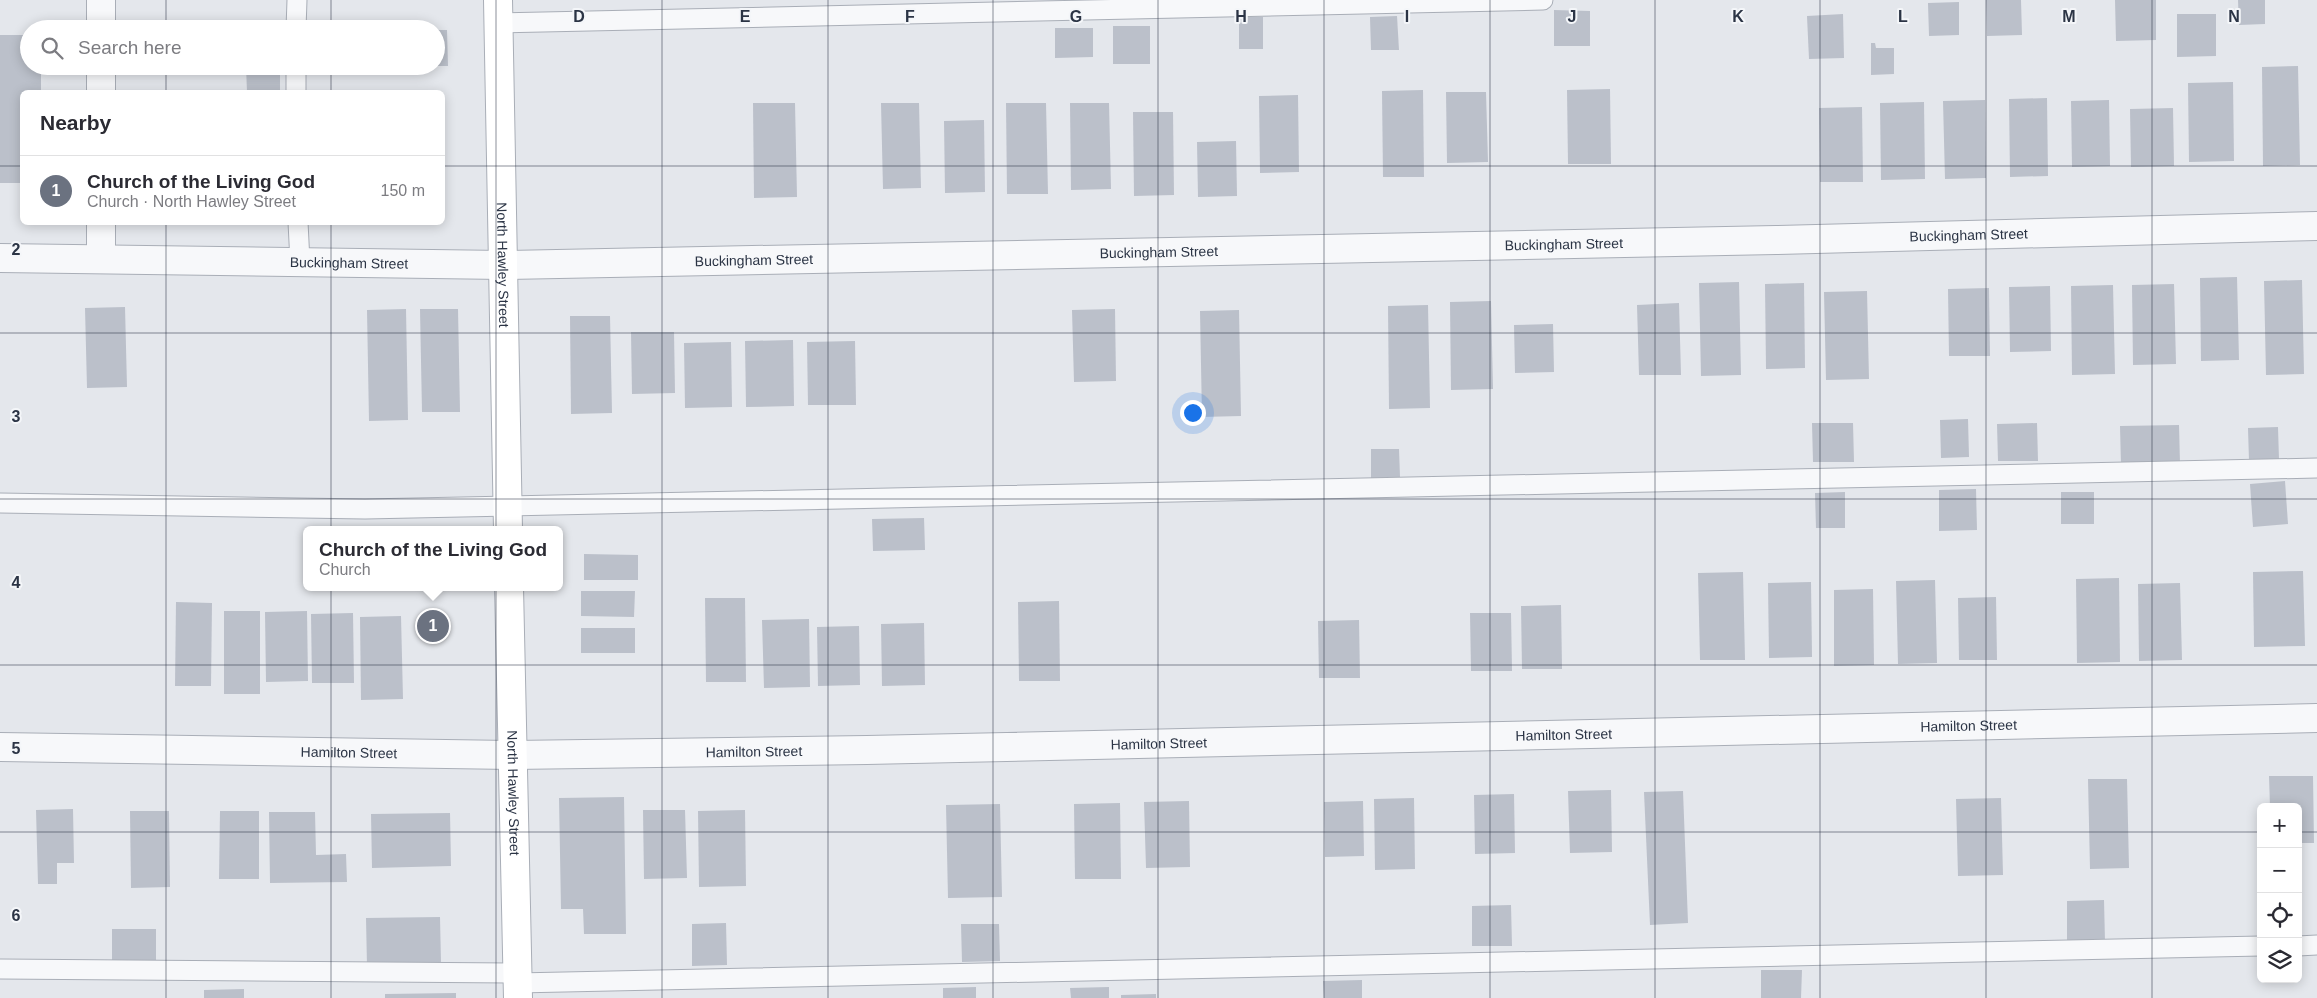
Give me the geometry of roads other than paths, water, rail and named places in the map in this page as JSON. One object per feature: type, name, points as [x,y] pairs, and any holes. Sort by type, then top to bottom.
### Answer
[{"type":"street","points":[[101,0],[101,20]]},
{"type":"street","name":"North Hawley Street","points":[[498,12],[508,518]]},
{"type":"street","points":[[101,75],[101,90]]},
{"type":"street","points":[[101,225],[101,259]]},
{"type":"street","name":"Buckingham Street","points":[[0,258],[503,266],[1776,240],[2317,226]]},
{"type":"street","name":"North Hawley Street","points":[[509,591],[517,985]]},
{"type":"street","name":"Hamilton Street","points":[[0,747],[513,756],[2317,718]]},
{"type":"lane","points":[[296,20],[297,0]]},
{"type":"lane","points":[[498,12],[1543,0]]},
{"type":"lane","points":[[296,75],[296,90]]},
{"type":"lane","points":[[298,225],[300,262]]},
{"type":"lane","points":[[0,503],[365,509],[508,518],[2317,468]]},
{"type":"lane","points":[[2302,946],[2317,945]]},
{"type":"lane","points":[[0,969],[517,985],[2257,946]]},
{"type":"place","name":"Church of the Living God","points":[[433,626]]}]
